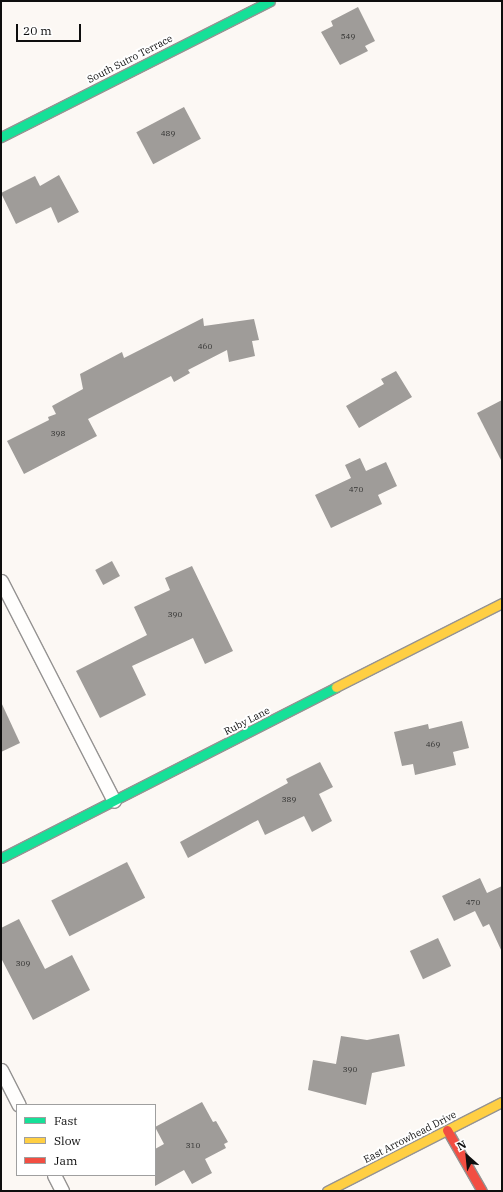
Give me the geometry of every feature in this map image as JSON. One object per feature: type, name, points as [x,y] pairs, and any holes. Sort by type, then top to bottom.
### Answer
[{"type":"street","name":"South Sutro Terrace","points":[[1,137],[270,1]]},
{"type":"street","name":"Ruby Lane","points":[[1,858],[502,603]]},
{"type":"street","name":"East Arrowhead Drive","points":[[327,1191],[502,1102]]},
{"type":"street","points":[[447,1130],[482,1191]]},
{"type":"lane","points":[[1,581],[114,801]]},
{"type":"lane","points":[[1,1070],[18,1104]]},
{"type":"lane","points":[[54,1176],[62,1191]]},
{"type":"building","points":[[358,7],[375,41],[365,46],[368,51],[340,65],[321,32],[333,26],[331,21]]},
{"type":"building","points":[[184,107],[201,139],[153,164],[136,132]]},
{"type":"building","points":[[59,175],[79,212],[58,223],[51,207],[16,224],[1,193],[35,176],[40,186]]},
{"type":"building","points":[[203,318],[204,326],[254,319],[259,340],[252,341],[255,356],[229,362],[227,350],[188,370],[190,373],[174,382],[171,376],[88,419],[97,436],[24,474],[7,441],[49,420],[48,417],[56,414],[52,406],[83,389],[80,374],[122,352],[124,358]]},
{"type":"building","points":[[396,371],[412,397],[359,428],[346,406],[384,384],[381,379]]},
{"type":"building","points":[[502,400],[502,462],[477,413]]},
{"type":"building","points":[[360,458],[366,471],[386,462],[397,486],[378,495],[382,504],[331,528],[315,495],[351,478],[345,465]]},
{"type":"building","points":[[112,561],[120,576],[103,585],[95,570]]},
{"type":"building","points":[[192,566],[233,651],[205,664],[193,638],[132,666],[146,695],[100,718],[76,671],[147,635],[134,607],[170,590],[165,578]]},
{"type":"building","points":[[1,702],[20,743],[1,752]]},
{"type":"building","points":[[462,721],[469,748],[453,752],[456,765],[415,775],[413,764],[402,766],[394,732],[428,724],[429,729]]},
{"type":"building","points":[[320,762],[333,787],[319,794],[332,821],[312,832],[304,816],[265,835],[258,820],[188,858],[180,842],[288,783],[286,779]]},
{"type":"building","points":[[127,862],[145,898],[69,936],[51,901]]},
{"type":"building","points":[[480,878],[487,893],[502,886],[502,952],[489,924],[483,927],[475,911],[454,921],[442,896]]},
{"type":"building","points":[[19,919],[45,969],[72,955],[90,990],[33,1020],[1,958],[1,928]]},
{"type":"building","points":[[438,938],[451,966],[423,979],[410,951]]},
{"type":"building","points":[[399,1034],[405,1066],[372,1073],[366,1105],[308,1090],[313,1060],[336,1064],[341,1036],[367,1040]]},
{"type":"building","points":[[202,1102],[213,1122],[216,1121],[228,1142],[224,1144],[226,1148],[205,1159],[212,1173],[192,1184],[184,1170],[155,1186],[156,1148],[164,1144],[156,1126]]},
{"type":"traffic: fast","points":[[1,137],[270,1]]},
{"type":"traffic: fast","points":[[1,858],[336,687]]},
{"type":"traffic: slow","points":[[336,687],[502,603]]},
{"type":"traffic: slow","points":[[327,1191],[502,1102]]},
{"type":"traffic: jam","points":[[447,1130],[482,1191]]}]
